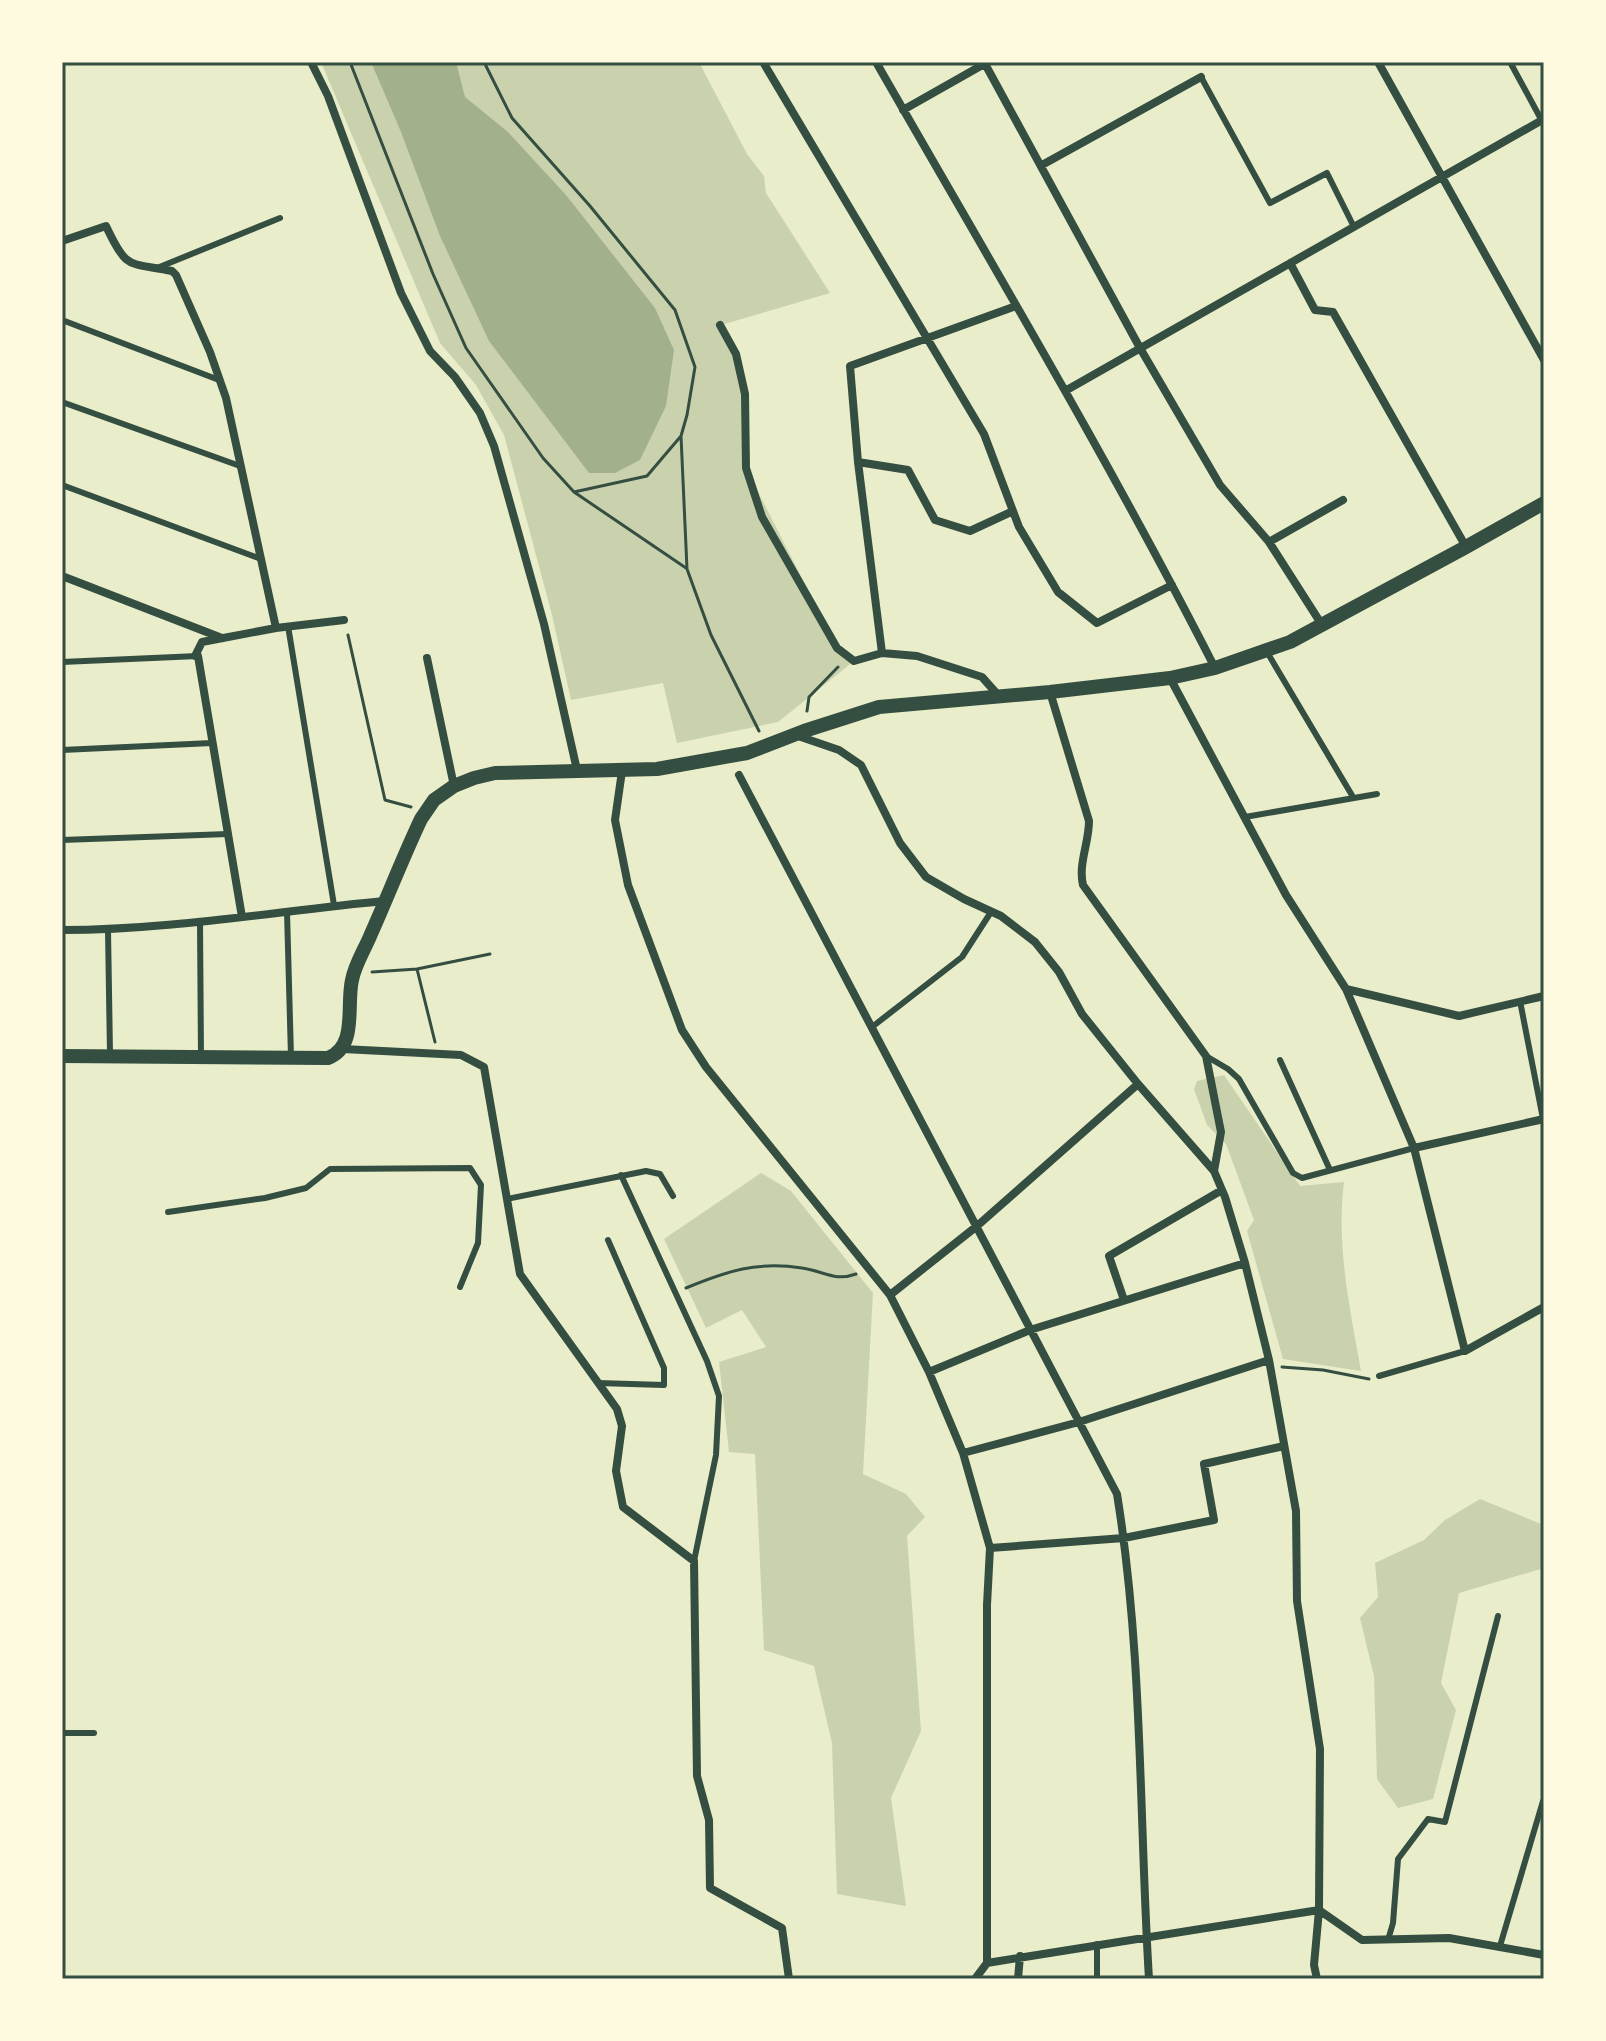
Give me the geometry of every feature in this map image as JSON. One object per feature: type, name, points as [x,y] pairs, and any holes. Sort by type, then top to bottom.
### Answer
[{"type":"street","points":[[311,62],[328,96],[401,293],[430,351],[455,377],[480,413],[494,446],[544,624],[577,770]]},
{"type":"street","points":[[763,62],[984,434],[1019,527],[1058,592],[1097,623],[1172,585]]},
{"type":"street","points":[[876,62],[1065,391],[1215,668]]},
{"type":"street","points":[[1378,62],[1544,360]]},
{"type":"street","points":[[903,110],[985,63],[1140,348],[1220,485],[1269,542],[1322,625]]},
{"type":"street","points":[[1042,165],[1201,77]]},
{"type":"street","points":[[1065,391],[1543,120]]},
{"type":"street","points":[[62,241],[106,226],[119,255],[132,264],[172,271],[176,275],[219,380],[276,628]]},
{"type":"street","points":[[1290,263],[1315,310],[1333,312],[1466,547]]},
{"type":"street","points":[[882,653],[858,462],[850,366],[1016,306]]},
{"type":"street","points":[[720,325],[736,354],[745,394],[746,468],[762,517],[837,648],[854,661],[882,653],[917,656],[982,677],[998,695]]},
{"type":"street","points":[[858,462],[908,470],[935,520],[970,531],[1013,511]]},
{"type":"street","points":[[1269,542],[1343,500]]},
{"type":"street","points":[[343,1049],[348,1036],[349,998],[355,969],[426,811],[434,800],[454,786],[495,773],[622,771],[731,757],[879,707],[1050,692],[1170,678],[1215,668],[1267,652],[1322,625],[1544,503]]},
{"type":"street","points":[[62,576],[222,638]]},
{"type":"street","points":[[242,917],[196,656],[202,642],[288,626],[344,620]]},
{"type":"street","points":[[427,658],[454,786]]},
{"type":"street","points":[[1170,678],[1286,895],[1346,989],[1414,1148],[1465,1351],[1544,1307]]},
{"type":"street","points":[[1050,692],[1089,821],[1089,835],[1080,872],[1083,885],[1206,1056],[1221,1132],[1214,1171]]},
{"type":"street","points":[[799,733],[839,750],[861,765],[900,843],[926,877],[991,912],[1035,942],[1059,972],[1082,1014],[1214,1171],[1222,1190],[1245,1263],[1270,1363],[1296,1511],[1297,1601],[1320,1749],[1319,1910],[1314,1965],[1317,1979]]},
{"type":"street","points":[[622,771],[615,820],[628,885],[682,1030],[706,1067],[890,1295],[929,1372],[963,1453],[990,1548],[987,1605],[987,1963],[975,1979]]},
{"type":"street","points":[[739,775],[1117,1494],[1124,1538],[1141,1748],[1149,1979]]},
{"type":"street","points":[[62,930],[108,930],[200,922],[384,901]]},
{"type":"street","points":[[1346,989],[1459,1016],[1544,996]]},
{"type":"street","points":[[62,1056],[328,1058],[343,1049],[461,1055],[484,1067],[520,1274],[617,1409],[622,1426],[616,1471],[623,1507],[694,1561],[697,1776],[709,1820],[710,1888],[782,1928],[789,1979]]},
{"type":"street","points":[[890,1295],[977,1226],[1138,1084]]},
{"type":"street","points":[[1414,1148],[1544,1121]]},
{"type":"street","points":[[1124,1300],[1109,1256],[1222,1190]]},
{"type":"street","points":[[929,1372],[1030,1330],[1245,1263]]},
{"type":"street","points":[[963,1453],[1079,1422],[1270,1363]]},
{"type":"street","points":[[990,1548],[1124,1538],[1214,1520],[1204,1464],[1284,1446]]},
{"type":"street","points":[[987,1963],[1319,1910],[1362,1940],[1449,1938],[1544,1955]]},
{"type":"street","points":[[1018,1979],[1020,1956]]},
{"type":"lane","points":[[1510,62],[1543,120]]},
{"type":"lane","points":[[1201,77],[1270,203],[1327,173],[1354,227]]},
{"type":"lane","points":[[157,268],[280,218]]},
{"type":"lane","points":[[62,320],[219,380]]},
{"type":"lane","points":[[62,402],[240,466]]},
{"type":"lane","points":[[62,485],[261,559]]},
{"type":"lane","points":[[288,626],[334,905]]},
{"type":"lane","points":[[1267,652],[1353,797]]},
{"type":"lane","points":[[62,662],[196,656]]},
{"type":"lane","points":[[62,750],[212,743]]},
{"type":"lane","points":[[1245,817],[1377,794]]},
{"type":"lane","points":[[62,840],[228,834]]},
{"type":"lane","points":[[287,912],[291,1057]]},
{"type":"lane","points":[[872,1027],[962,957],[991,912]]},
{"type":"lane","points":[[200,922],[201,1058]]},
{"type":"lane","points":[[108,930],[110,1057]]},
{"type":"lane","points":[[1520,1001],[1544,1121]]},
{"type":"lane","points":[[1206,1056],[1239,1079],[1293,1173],[1302,1178],[1414,1148]]},
{"type":"lane","points":[[1280,1060],[1330,1170]]},
{"type":"lane","points":[[168,1212],[265,1198],[306,1188],[330,1169],[470,1168],[481,1185],[478,1243],[460,1287]]},
{"type":"lane","points":[[507,1199],[646,1171],[660,1174],[673,1196]]},
{"type":"lane","points":[[621,1175],[707,1361],[719,1396],[716,1455],[694,1561]]},
{"type":"lane","points":[[598,1383],[664,1385],[664,1368],[608,1240]]},
{"type":"lane","points":[[1379,1376],[1465,1351]]},
{"type":"lane","points":[[1388,1940],[1393,1923],[1398,1859],[1428,1819],[1445,1822],[1498,1616]]},
{"type":"lane","points":[[62,1733],[94,1733]]},
{"type":"lane","points":[[1500,1946],[1543,1801]]},
{"type":"lane","points":[[1097,1944],[1097,1979]]},
{"type":"path","points":[[350,62],[433,274],[466,348],[543,458],[574,492],[687,569]]},
{"type":"path","points":[[484,62],[512,118],[590,206],[675,310],[695,367],[681,436],[687,569],[711,635],[766,745]]},
{"type":"path","points":[[574,492],[647,476],[681,436]]},
{"type":"path","points":[[344,620],[385,800],[426,811]]},
{"type":"path","points":[[799,733],[809,697],[836,668],[854,661]]},
{"type":"path","points":[[355,969],[369,972],[417,969],[490,954]]},
{"type":"path","points":[[417,969],[438,1053]]},
{"type":"path","points":[[675,1292],[731,1270],[762,1265],[803,1268],[841,1279],[869,1270]]},
{"type":"path","points":[[1270,1363],[1365,1379],[1379,1376]]},
{"type":"shaded area","points":[[321,62],[699,62],[747,154],[764,176],[766,193],[830,293],[721,325],[736,354],[745,394],[746,468],[837,647],[854,661],[778,722],[677,743],[663,683],[571,700],[552,615],[504,435],[476,385],[440,343]]},
{"type":"shaded area","points":[[371,62],[456,62],[465,97],[508,132],[566,195],[655,308],[674,350],[666,406],[640,460],[615,473],[589,473],[489,341],[440,236]]},
{"type":"shaded area","points":[[1224,1075],[1300,1186],[1344,1182],[1343,1254],[1361,1371],[1283,1359],[1247,1231],[1254,1220],[1226,1144],[1207,1125],[1194,1089],[1197,1081]]},
{"type":"shaded area","points":[[761,1173],[791,1191],[873,1293],[863,1474],[906,1494],[925,1517],[907,1536],[921,1731],[891,1798],[906,1906],[837,1894],[832,1743],[814,1666],[764,1650],[755,1454],[729,1452],[719,1362],[766,1347],[742,1310],[706,1328],[664,1239]]},
{"type":"shaded area","points":[[1480,1499],[1541,1524],[1544,1568],[1459,1593],[1441,1683],[1456,1710],[1433,1799],[1398,1808],[1377,1779],[1374,1676],[1360,1618],[1378,1597],[1375,1563],[1424,1540],[1445,1520]]}]
